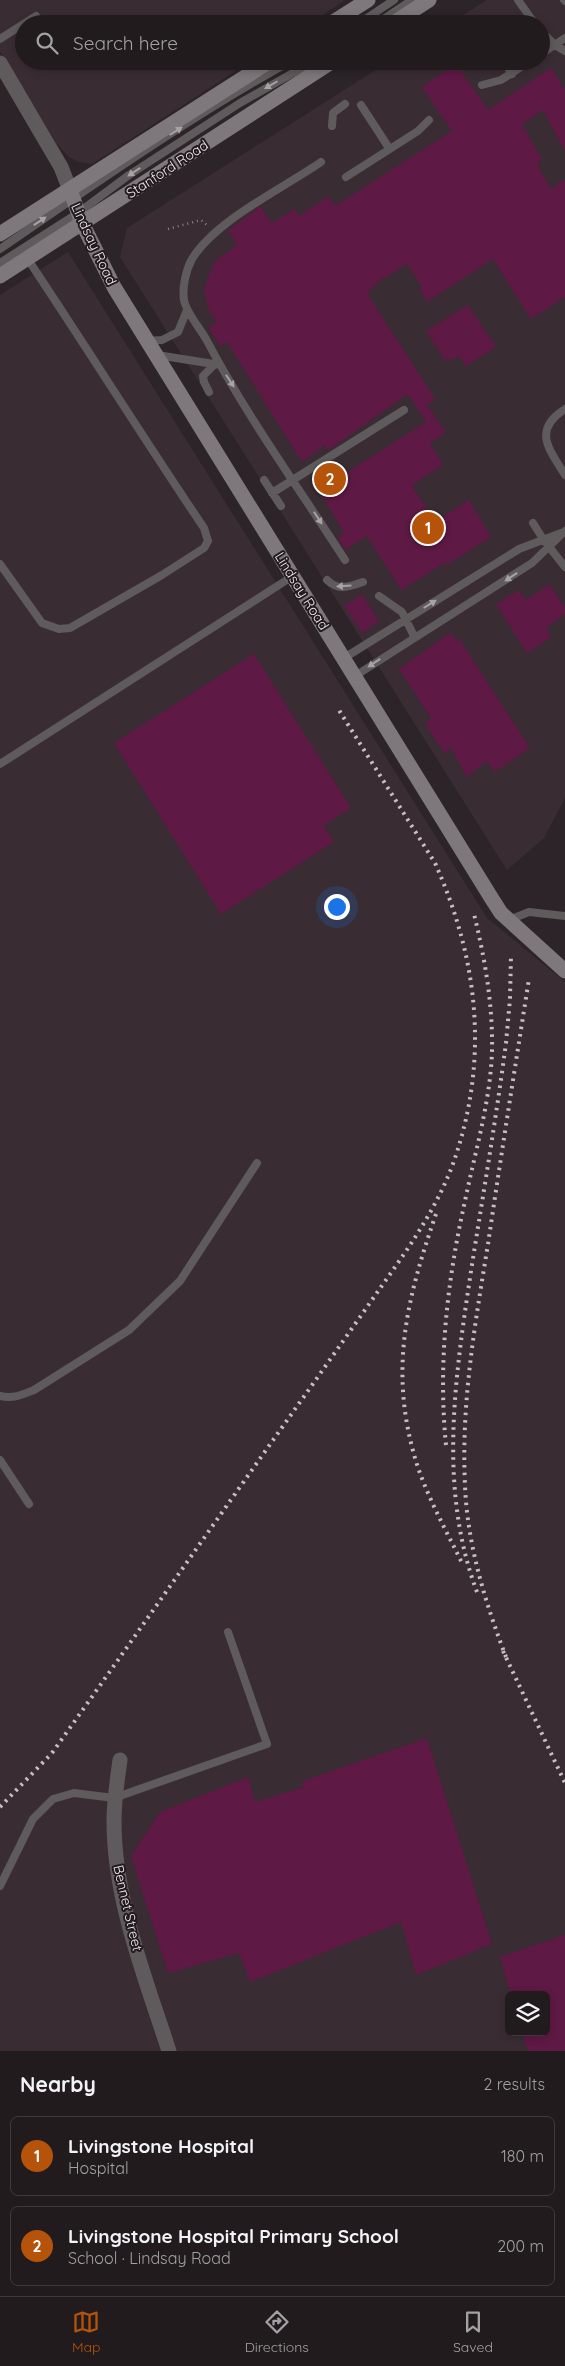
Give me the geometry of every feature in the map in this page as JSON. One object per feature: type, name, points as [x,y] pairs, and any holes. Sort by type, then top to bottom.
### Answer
[{"type":"street","points":[[344,15],[368,0]]},
{"type":"street","points":[[406,15],[429,0]]},
{"type":"street","points":[[0,63],[61,167],[76,206]]},
{"type":"street","name":"Stanford Road","points":[[0,276],[27,258],[76,206],[258,70]]},
{"type":"street","name":"Stanford Road","points":[[0,234],[76,206],[317,70]]},
{"type":"street","name":"Lindsay Road","points":[[76,206],[114,287],[146,341],[492,899],[509,920],[565,971]]},
{"type":"street","name":"Bennet Street","points":[[120,1760],[114,1798],[118,1869],[130,1930],[169,2051]]},
{"type":"lane","points":[[372,15],[394,0]]},
{"type":"lane","points":[[390,15],[412,0]]},
{"type":"lane","points":[[518,0],[529,15]]},
{"type":"lane","points":[[0,38],[15,29]]},
{"type":"lane","points":[[550,48],[565,38]]},
{"type":"lane","points":[[550,40],[565,51]]},
{"type":"lane","points":[[0,263],[76,206],[117,168],[275,70]]},
{"type":"lane","points":[[0,249],[129,175],[240,104],[299,70]]},
{"type":"lane","points":[[510,70],[512,74]]},
{"type":"lane","points":[[482,85],[501,80],[518,70]]},
{"type":"lane","points":[[332,126],[333,112],[345,104]]},
{"type":"lane","points":[[361,105],[389,148]]},
{"type":"lane","points":[[346,177],[418,131],[429,120]]},
{"type":"lane","points":[[321,162],[215,233],[201,247],[187,272],[184,299],[187,310],[194,317],[217,365],[345,560]]},
{"type":"lane","points":[[0,564],[42,623],[59,629],[70,628],[162,575],[204,548],[208,541],[204,528],[27,258]]},
{"type":"lane","points":[[146,341],[162,340],[178,332],[187,310]]},
{"type":"lane","points":[[155,355],[217,365]]},
{"type":"lane","points":[[209,392],[203,376],[217,365]]},
{"type":"lane","points":[[565,409],[551,420],[545,435],[546,444],[565,475]]},
{"type":"lane","points":[[272,493],[404,410]]},
{"type":"lane","points":[[264,480],[282,506]]},
{"type":"lane","points":[[533,523],[565,567]]},
{"type":"lane","points":[[344,658],[518,549],[565,531]]},
{"type":"lane","points":[[355,676],[414,636],[532,563],[565,531]]},
{"type":"lane","points":[[0,764],[293,576]]},
{"type":"lane","points":[[327,580],[335,587],[344,588],[363,582]]},
{"type":"lane","points":[[379,596],[397,608],[406,619],[414,636]]},
{"type":"lane","points":[[509,920],[529,912],[565,916]]},
{"type":"lane","points":[[0,1396],[10,1398],[34,1390],[129,1330],[180,1281],[257,1163]]},
{"type":"lane","points":[[0,1460],[29,1504]]},
{"type":"lane","points":[[0,1886],[33,1819],[53,1799],[74,1793],[114,1798],[267,1744],[228,1632]]},
{"type":"path","points":[[168,229],[201,220],[215,233]]},
{"type":"shaded area","points":[[0,0],[345,0],[322,15],[15,15],[15,70],[237,70],[92,164],[79,162],[69,157],[57,144],[0,51]]},
{"type":"shaded area","points":[[487,0],[565,0],[565,798],[544,838],[507,870],[120,257],[127,228],[376,70],[550,70],[550,15],[463,15]]},
{"type":"shaded area","points":[[68,252],[487,918],[565,982],[565,2051],[0,2051],[0,295]]},
{"type":"building","points":[[551,68],[565,90],[565,151],[543,110],[522,124],[542,160],[537,164],[551,189],[565,179],[565,297],[531,319],[493,259],[427,302],[420,289],[422,287],[407,264],[384,277],[367,293],[435,399],[427,405],[446,432],[430,443],[443,465],[412,485],[435,522],[469,500],[491,537],[447,565],[446,562],[401,590],[367,536],[345,550],[338,537],[344,533],[319,490],[426,422],[408,394],[327,451],[325,445],[302,462],[227,342],[220,346],[208,327],[217,322],[209,311],[204,290],[214,262],[237,245],[228,230],[261,206],[271,223],[295,209],[299,216],[329,196],[335,206],[452,131],[422,87],[447,70],[460,70],[488,110]]},
{"type":"building","points":[[468,305],[496,347],[466,366],[459,356],[445,361],[426,331]]},
{"type":"building","points":[[550,584],[565,608],[565,614],[546,628],[551,637],[527,653],[496,604],[519,590],[526,600]]},
{"type":"building","points":[[362,594],[379,621],[362,633],[344,606]]},
{"type":"building","points":[[451,632],[455,640],[458,637],[530,748],[495,772],[487,761],[467,777],[451,748],[445,754],[425,724],[431,718],[399,669]]},
{"type":"building","points":[[254,654],[351,808],[324,825],[334,842],[221,914],[114,743]]},
{"type":"building","points":[[427,1738],[492,1944],[416,1975],[401,1922],[250,1982],[239,1953],[168,1973],[131,1856],[160,1812],[248,1777],[255,1802],[304,1787],[302,1781]]},
{"type":"building","points":[[565,1935],[565,2051],[528,2051],[523,2036],[550,2036],[550,1991],[510,1991],[500,1957]]},
{"type":"railway","points":[[0,1807],[52,1753],[392,1272],[432,1209],[455,1158],[466,1120],[475,1046],[474,1009],[461,935],[450,899],[435,863],[337,707]]},
{"type":"railway","points":[[446,1445],[443,1384],[449,1292],[453,1261],[485,1109],[491,1071],[491,1017],[482,948],[474,914]]},
{"type":"railway","points":[[477,1592],[465,1553],[457,1513],[453,1433],[465,1311],[506,1043],[510,999],[511,954]]},
{"type":"railway","points":[[506,1657],[484,1594],[469,1529],[465,1485],[465,1424],[474,1334],[529,979]]},
{"type":"railway","points":[[436,1214],[417,1275],[410,1305],[405,1334],[403,1394],[407,1425],[415,1458],[437,1512],[463,1565]]},
{"type":"railway","points":[[503,1651],[565,1783]]},
{"type":"place","name":"Livingstone Hospital Primary School","points":[[330,479]]},
{"type":"place","name":"Livingstone Hospital","points":[[428,528]]}]
